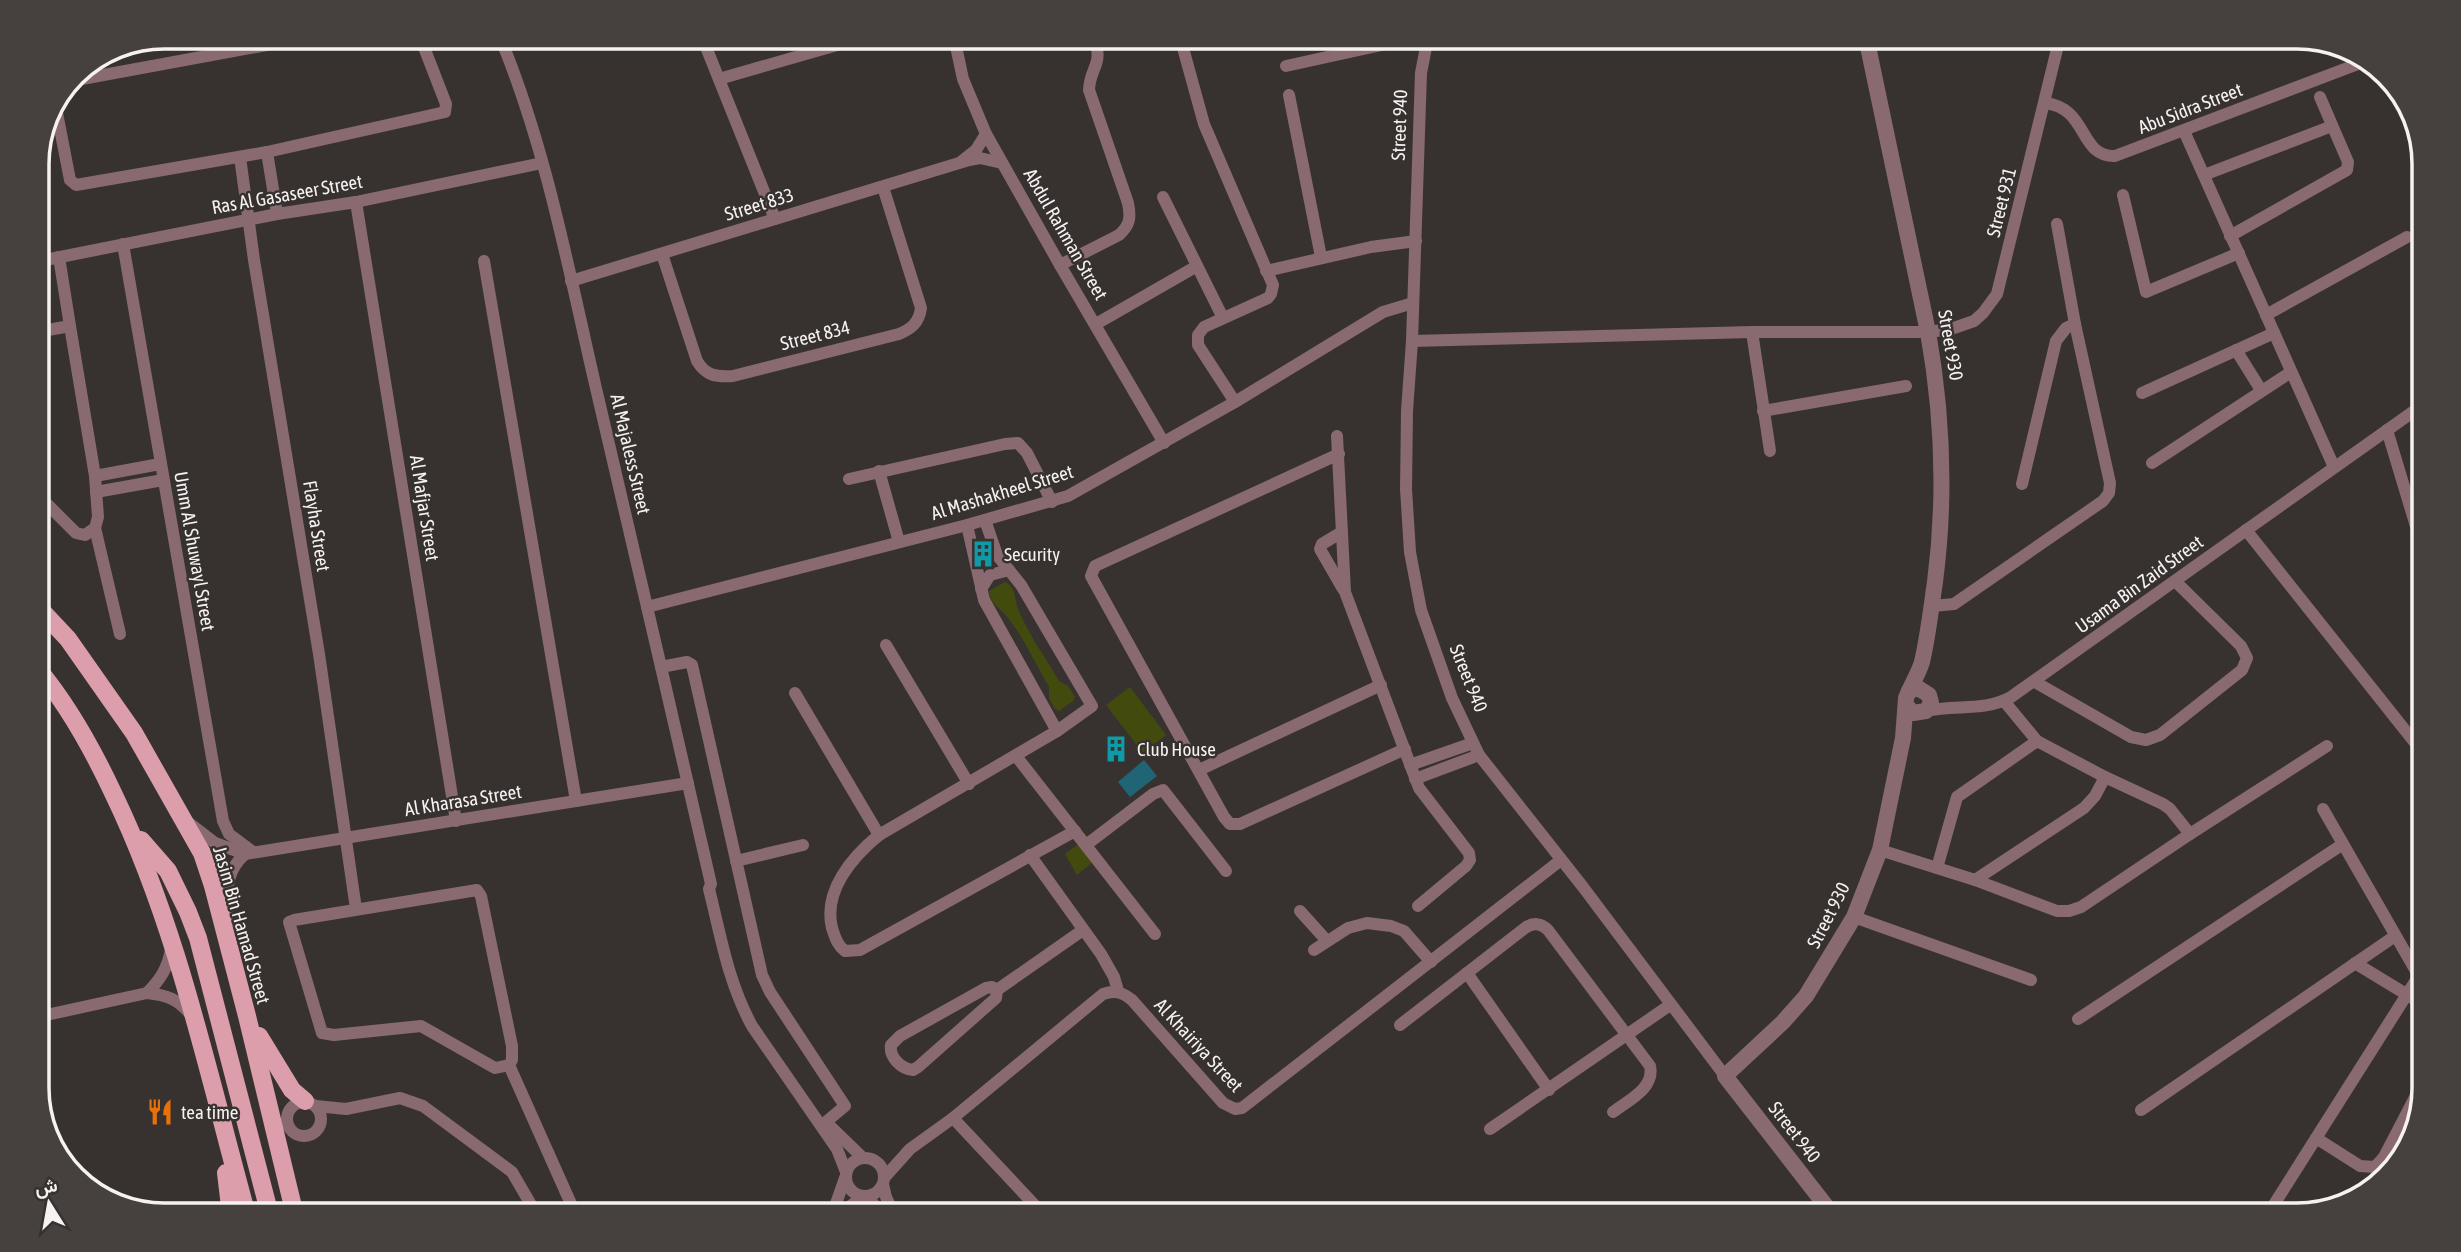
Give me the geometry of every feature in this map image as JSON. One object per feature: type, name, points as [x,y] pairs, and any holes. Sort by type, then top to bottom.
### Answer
[{"type":"main road","name":"Jasim Bin Hamad Street","points":[[49,619],[68,639],[134,733],[202,853],[247,1016],[292,1203]]},
{"type":"main road","points":[[49,682],[92,750],[129,826],[155,889],[244,1203]]},
{"type":"main road","points":[[129,826],[167,872],[198,938],[267,1203]]},
{"type":"main road","points":[[247,1016],[292,1090],[311,1103]]},
{"type":"main road","points":[[229,1152],[226,1175],[230,1203]]},
{"type":"street","points":[[88,78],[245,49]]},
{"type":"street","points":[[58,120],[70,180],[76,185],[267,152],[445,113],[446,104],[425,49]]},
{"type":"street","name":"Al Majaless Street","points":[[505,49],[522,94],[542,163],[571,281],[711,884],[709,889],[724,956],[740,1004],[752,1026],[837,1149],[846,1175]]},
{"type":"street","points":[[707,49],[775,219]]},
{"type":"street","points":[[719,79],[823,49]]},
{"type":"street","name":"Abdul Rahman Street","points":[[957,49],[963,79],[986,134],[1164,443]]},
{"type":"street","points":[[1060,265],[1119,235],[1130,221],[1128,203],[1090,90],[1099,56],[1097,49]]},
{"type":"street","points":[[1183,49],[1204,124],[1273,285],[1268,298],[1204,327],[1197,340],[1235,402]]},
{"type":"street","points":[[1286,66],[1363,49]]},
{"type":"street","name":"Street 940","points":[[1426,49],[1421,74],[1406,489],[1410,552],[1425,621],[1452,698],[1476,749],[1824,1203]]},
{"type":"street","name":"Street 930","points":[[1725,1076],[1783,1022],[1806,996],[1854,917],[1880,850],[1903,738],[1915,705],[1932,606],[1943,481],[1940,406],[1928,332],[1869,49]]},
{"type":"street","name":"Street 931","points":[[1412,341],[1752,332],[1928,332],[1963,326],[1983,313],[1997,294],[2057,49]]},
{"type":"street","name":"Abu Sidra Street","points":[[2045,103],[2068,110],[2094,149],[2109,157],[2356,65]]},
{"type":"street","points":[[1289,95],[1321,257]]},
{"type":"street","points":[[2230,236],[2347,170],[2348,162],[2320,97]]},
{"type":"street","points":[[2204,175],[2332,126]]},
{"type":"street","points":[[2184,131],[2334,467]]},
{"type":"street","name":"Street 833","points":[[959,163],[976,150],[986,134]]},
{"type":"street","points":[[267,152],[277,214]]},
{"type":"street","name":"Flayha Street","points":[[240,157],[254,260],[319,654],[356,909]]},
{"type":"street","name":"Street 833","points":[[571,281],[959,163],[980,159],[1002,163]]},
{"type":"street","name":"Ras Al Gasaseer Street","points":[[49,258],[277,214],[356,202],[542,163]]},
{"type":"street","name":"Street 834","points":[[662,254],[696,361],[710,375],[733,376],[899,334],[915,324],[920,316],[920,308],[883,187]]},
{"type":"street","points":[[2123,195],[2146,292],[2238,253]]},
{"type":"street","points":[[1163,197],[1223,318]]},
{"type":"street","name":"Al Mafjar Street","points":[[356,202],[456,821]]},
{"type":"street","points":[[1932,606],[1954,604],[2103,501],[2109,493],[2110,483],[2075,324],[2057,224]]},
{"type":"street","points":[[2266,315],[2407,237]]},
{"type":"street","points":[[1266,271],[1321,257],[1416,241]]},
{"type":"street","name":"Umm Al Shuwayl Street","points":[[123,244],[223,821],[229,834],[249,853]]},
{"type":"street","points":[[59,257],[95,476],[98,517],[95,528],[120,634]]},
{"type":"street","points":[[484,261],[576,801]]},
{"type":"street","points":[[1096,324],[1197,267]]},
{"type":"street","name":"Al Mashakheel Street","points":[[647,607],[1052,502],[1084,489],[1383,312],[1413,303]]},
{"type":"street","points":[[2022,484],[2056,341],[2066,328],[2075,324]]},
{"type":"street","points":[[49,330],[70,326]]},
{"type":"street","points":[[1752,332],[1770,451]]},
{"type":"street","points":[[2142,393],[2274,333]]},
{"type":"street","points":[[2236,350],[2261,390]]},
{"type":"street","points":[[2152,463],[2291,372]]},
{"type":"street","points":[[1763,411],[1906,386]]},
{"type":"street","name":"Usama Bin Zaid Street","points":[[1915,705],[1977,707],[2004,701],[2035,682],[2412,412]]},
{"type":"street","points":[[2387,430],[2412,513]]},
{"type":"street","points":[[1337,436],[1345,592]]},
{"type":"street","points":[[849,479],[1018,443],[1027,453],[1052,502]]},
{"type":"street","points":[[1339,454],[1095,566],[1092,570],[1093,581],[1227,822],[1235,825],[1405,749]]},
{"type":"street","points":[[95,476],[160,464]]},
{"type":"street","points":[[879,471],[899,542]]},
{"type":"street","points":[[96,492],[163,480]]},
{"type":"street","points":[[49,507],[76,533],[85,535],[95,528]]},
{"type":"street","points":[[985,520],[992,544],[1021,585],[1091,702],[1092,708],[1057,732],[879,835],[853,858],[837,884],[831,907],[831,923],[836,940],[845,951],[860,950],[1075,831]]},
{"type":"street","points":[[967,525],[981,589],[989,611],[1057,732]]},
{"type":"street","points":[[2246,530],[2412,739]]},
{"type":"street","points":[[1342,532],[1322,544],[1320,549],[1345,592],[1415,779],[1426,800],[1464,845],[1470,860],[1418,906]]},
{"type":"street","points":[[981,589],[990,575],[1009,570]]},
{"type":"street","points":[[2035,682],[2131,737],[2146,740],[2160,735],[2242,670],[2247,658],[2241,646],[2176,582]]},
{"type":"street","points":[[886,645],[969,784]]},
{"type":"street","points":[[661,667],[687,662],[692,665],[766,985],[845,1104],[843,1109],[827,1121]]},
{"type":"street","name":"Street 930","points":[[1921,664],[1928,693]]},
{"type":"street","points":[[1199,770],[1381,685]]},
{"type":"street","points":[[1915,705],[1918,688],[1928,693]]},
{"type":"street","points":[[795,693],[879,835]]},
{"type":"street","name":"Usama Bin Zaid Street","points":[[1928,693],[1957,706]]},
{"type":"street","points":[[2004,701],[2037,741],[2170,808],[2190,834]]},
{"type":"street","points":[[1937,868],[1957,797],[2037,741]]},
{"type":"street","points":[[1880,850],[1975,880],[2057,911],[2069,911],[2081,907],[2327,746]]},
{"type":"street","points":[[1410,765],[1476,749]]},
{"type":"street","points":[[1415,779],[1476,749]]},
{"type":"street","points":[[1016,756],[1155,934]]},
{"type":"street","points":[[1975,880],[2084,808],[2095,796],[2105,777]]},
{"type":"street","name":"Al Kharasa Street","points":[[184,819],[215,843],[249,853],[688,783]]},
{"type":"street","points":[[1086,845],[1153,794],[1163,790],[1226,871]]},
{"type":"street","points":[[2323,808],[2412,965]]},
{"type":"street","points":[[2078,1019],[2343,844]]},
{"type":"street","points":[[736,861],[803,845]]},
{"type":"street","points":[[226,938],[230,873],[233,865],[249,853]]},
{"type":"street","points":[[856,1203],[864,1197],[874,1195],[910,1149],[953,1118],[1103,994],[1118,991],[1114,977],[1030,855]]},
{"type":"street","name":"Al Khairiya Street","points":[[1118,991],[1132,1000],[1223,1103],[1235,1109],[1248,1105],[1561,860]]},
{"type":"street","name":"Al Majaless Street","points":[[711,884],[716,889],[735,970],[747,1000],[770,1039],[838,1136],[868,1159]]},
{"type":"street","points":[[477,890],[481,896],[512,1046],[512,1060],[509,1065],[495,1069],[443,1037],[421,1027],[322,1034],[289,922],[477,890]]},
{"type":"street","points":[[1300,911],[1327,942]]},
{"type":"street","points":[[1854,917],[2031,980]]},
{"type":"street","points":[[1314,950],[1348,929],[1367,923],[1391,926],[1404,931],[1431,962]]},
{"type":"street","points":[[1400,1025],[1529,925],[1542,925],[1647,1061],[1651,1076],[1649,1084],[1613,1112]]},
{"type":"street","points":[[997,990],[986,988],[900,1036],[891,1045],[892,1055],[903,1068],[913,1070],[918,1067],[996,998],[997,990],[1083,930]]},
{"type":"street","points":[[2141,1110],[2395,936]]},
{"type":"street","points":[[147,993],[160,979],[169,962],[172,942]]},
{"type":"street","points":[[2355,963],[2412,998]]},
{"type":"street","points":[[1467,973],[1549,1090]]},
{"type":"street","points":[[2275,1203],[2412,990]]},
{"type":"street","points":[[49,1014],[147,993],[164,994],[179,1001],[194,1020]]},
{"type":"street","points":[[1490,1129],[1670,1004]]},
{"type":"street","points":[[509,1065],[571,1203]]},
{"type":"street","points":[[321,1122],[346,1109],[400,1098],[423,1106],[512,1172],[530,1203]]},
{"type":"street","points":[[311,1103],[321,1116],[319,1128],[309,1135],[297,1135],[289,1128],[286,1117],[290,1107],[311,1103],[346,1109]]},
{"type":"street","points":[[2316,1138],[2360,1166],[2375,1167],[2380,1163],[2410,1106]]},
{"type":"street","points":[[953,1118],[1033,1203]]},
{"type":"street","points":[[836,1203],[852,1163],[910,1149]]},
{"type":"street","points":[[868,1159],[881,1167],[889,1203]]},
{"type":"street","points":[[846,1175],[850,1190],[871,1203]]},
{"type":"green space","points":[[1005,582],[1013,591],[1028,629],[1059,681],[1068,686],[1075,697],[1059,711],[1049,698],[1049,687],[1019,634],[991,600],[989,591]]},
{"type":"green space","points":[[1130,687],[1166,735],[1143,753],[1106,705]]},
{"type":"green space","points":[[1080,845],[1093,862],[1077,875],[1065,854]]},
{"type":"water","points":[[1144,760],[1157,776],[1130,797],[1118,782]]},
{"type":"place","name":"Security","points":[[983,554]]},
{"type":"place","name":"Club House","points":[[1116,749]]},
{"type":"place","name":"tea time","points":[[160,1112]]}]
